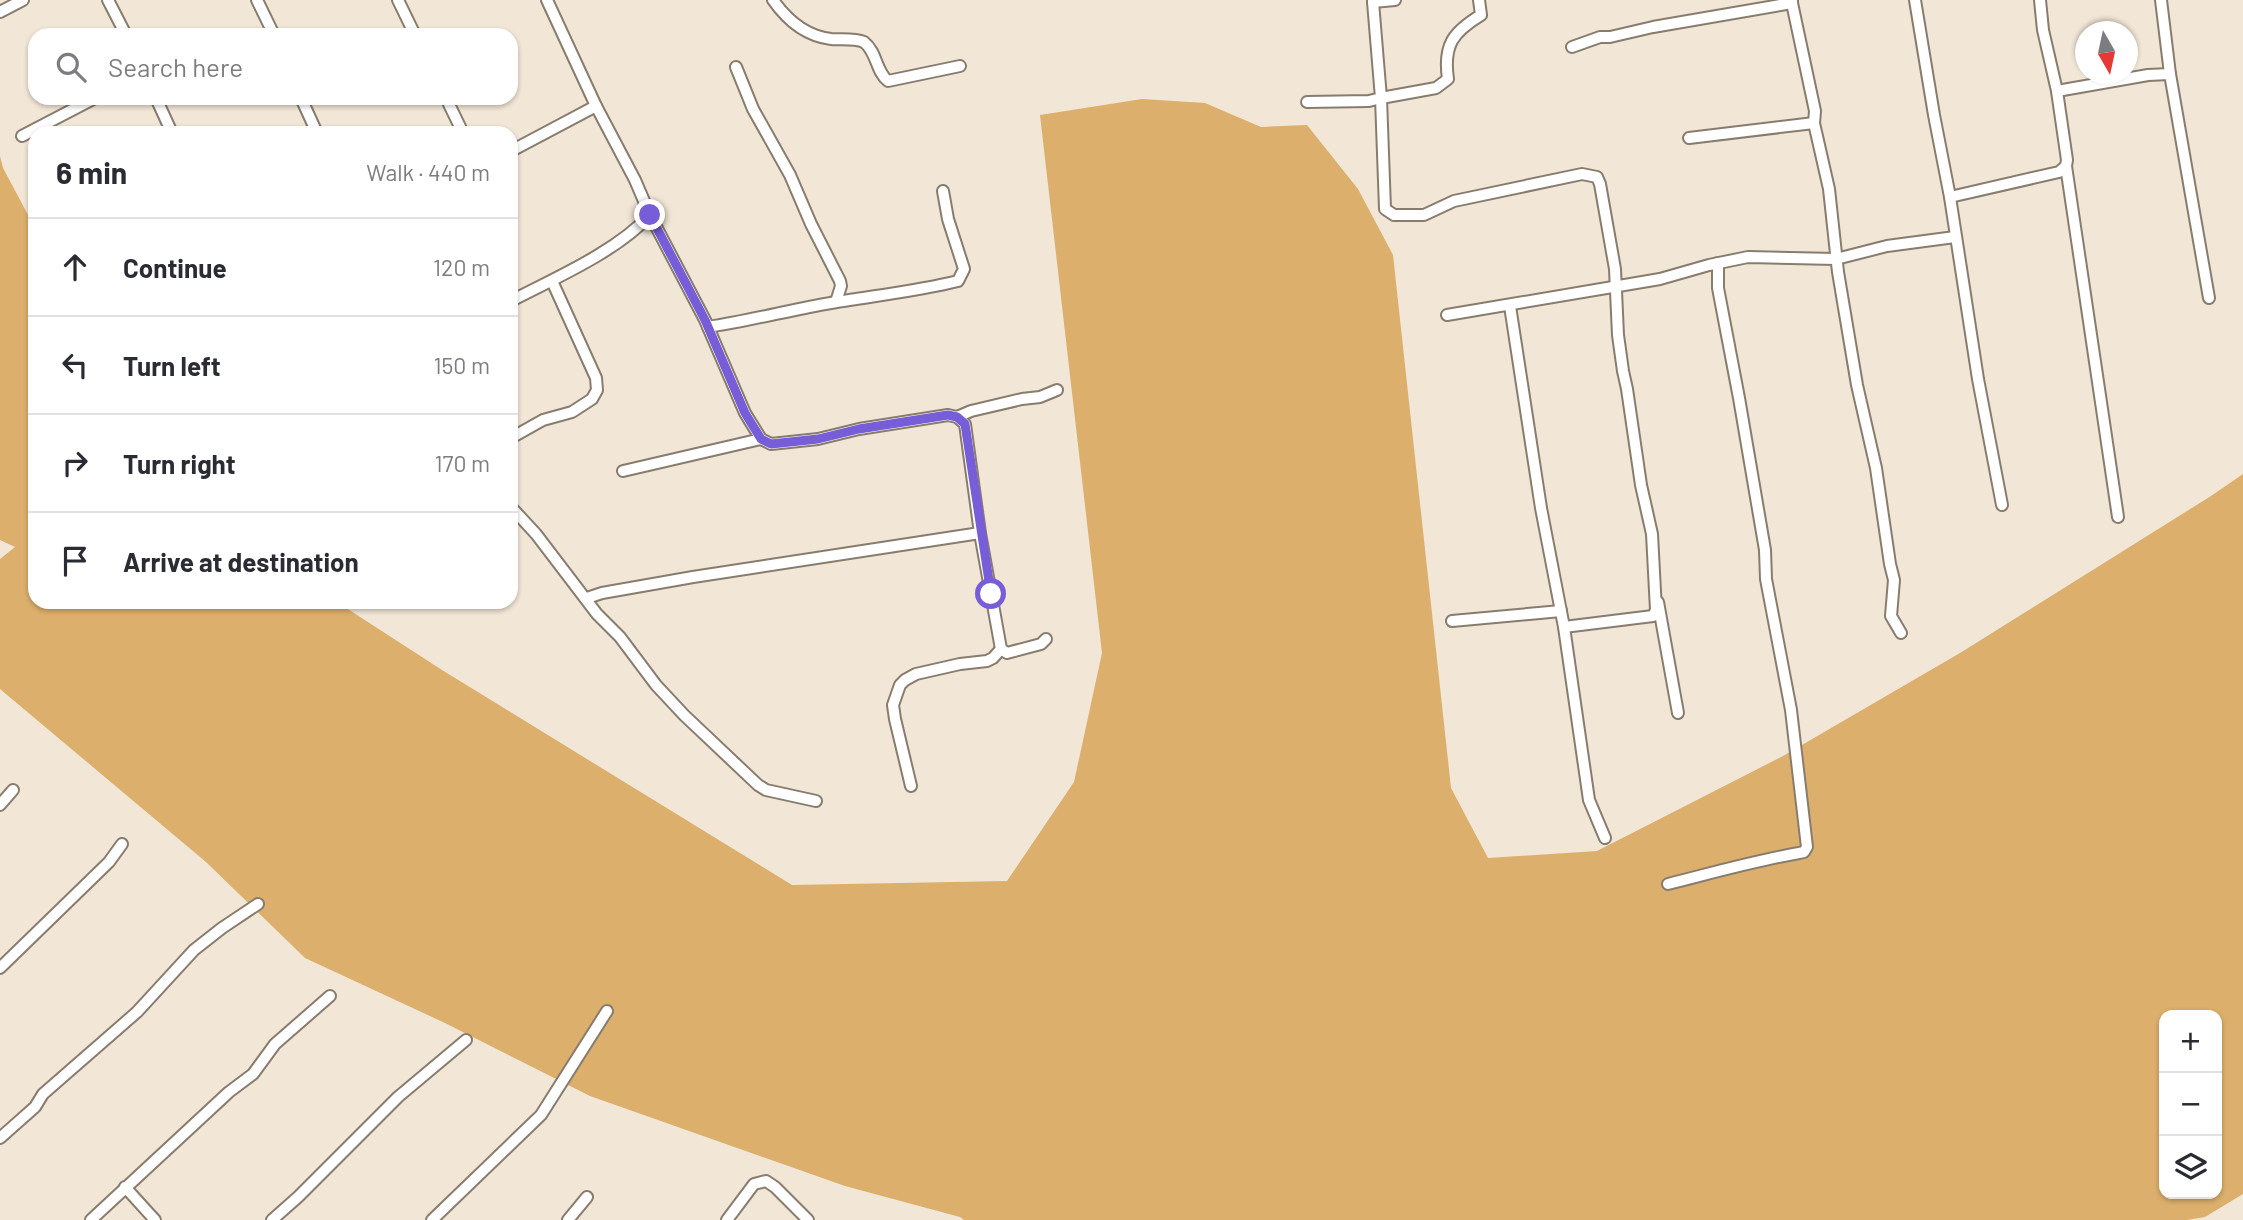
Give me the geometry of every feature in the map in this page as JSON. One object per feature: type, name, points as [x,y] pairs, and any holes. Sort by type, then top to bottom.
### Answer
[{"type":"street","points":[[0,12],[23,0]]},
{"type":"street","points":[[108,0],[122,28]]},
{"type":"street","points":[[257,0],[271,28]]},
{"type":"street","points":[[398,0],[412,28]]},
{"type":"street","points":[[547,0],[596,106],[708,327],[745,413],[761,439],[771,444],[818,439],[903,421],[948,415],[957,417],[965,424],[1001,649],[1007,653],[1046,639]]},
{"type":"street","points":[[773,0],[790,21],[802,29],[827,38],[864,42],[888,81],[960,66]]},
{"type":"street","points":[[1395,0],[1373,1],[1381,98],[1385,209],[1394,215],[1424,215],[1454,201],[1569,176],[1590,174],[1597,177],[1600,184],[1615,269],[1623,371],[1628,389],[1641,485],[1652,534],[1657,610],[1653,615],[1564,626]]},
{"type":"street","points":[[1307,103],[1368,101],[1436,88],[1448,79],[1450,43],[1456,33],[1481,15],[1479,0]]},
{"type":"street","points":[[1914,0],[2002,505]]},
{"type":"street","points":[[2040,0],[2043,30],[2057,91],[2118,517]]},
{"type":"street","points":[[2161,0],[2170,74],[2209,298]]},
{"type":"street","points":[[1572,47],[1600,37],[1792,2],[1829,189],[1836,259],[1857,385],[1876,468],[1894,580],[1891,616],[1901,633]]},
{"type":"street","points":[[736,67],[753,109],[790,175],[811,224],[836,271],[841,286],[836,302]]},
{"type":"street","points":[[2057,91],[2148,75],[2170,74]]},
{"type":"street","points":[[41,126],[82,105]]},
{"type":"street","points":[[159,105],[169,126]]},
{"type":"street","points":[[304,105],[314,126]]},
{"type":"street","points":[[449,105],[460,126]]},
{"type":"street","points":[[518,147],[596,106]]},
{"type":"street","points":[[1689,138],[1814,122]]},
{"type":"street","points":[[22,136],[28,133]]},
{"type":"street","points":[[1950,197],[2041,177],[2059,172],[2066,166]]},
{"type":"street","points":[[708,327],[958,281],[964,269],[948,219],[943,191]]},
{"type":"street","points":[[518,298],[552,281],[638,228],[650,215]]},
{"type":"street","points":[[1447,315],[1660,279],[1748,257],[1836,259],[1887,246],[1955,237]]},
{"type":"street","points":[[1668,884],[1734,869],[1754,861],[1804,852],[1807,847],[1791,710],[1766,579],[1765,550],[1718,288],[1718,263]]},
{"type":"street","points":[[518,434],[536,423],[572,412],[592,399],[597,390],[596,378],[552,281]]},
{"type":"street","points":[[1510,306],[1539,494],[1564,626],[1589,800],[1605,838]]},
{"type":"street","points":[[957,417],[971,411],[1040,397],[1057,390]]},
{"type":"street","points":[[623,471],[761,439]]},
{"type":"street","points":[[518,515],[587,598],[597,614],[684,715],[758,785],[778,794],[816,801]]},
{"type":"street","points":[[587,598],[693,576],[981,533]]},
{"type":"street","points":[[1657,595],[1678,713]]},
{"type":"street","points":[[1452,621],[1561,611]]},
{"type":"street","points":[[911,786],[893,705],[900,685],[909,676],[916,674],[987,661],[1001,649]]},
{"type":"street","points":[[0,805],[13,790]]},
{"type":"street","points":[[0,968],[109,862],[122,845]]},
{"type":"street","points":[[0,1138],[35,1107],[43,1094],[137,1012],[194,950],[258,904]]},
{"type":"street","points":[[91,1220],[229,1092],[253,1074],[275,1044],[330,996]]},
{"type":"street","points":[[432,1220],[541,1115],[607,1011]]},
{"type":"street","points":[[272,1220],[398,1097],[466,1040]]},
{"type":"street","points":[[727,1220],[754,1184],[766,1181],[808,1220]]},
{"type":"street","points":[[125,1187],[155,1220]]},
{"type":"street","points":[[568,1220],[587,1197]]},
{"type":"shaded area","points":[[1142,99],[1205,103],[1261,127],[1307,125],[1358,189],[1393,255],[1451,788],[1488,858],[1597,851],[1783,756],[1960,653],[2243,474],[2243,1194],[2205,1217],[2187,1220],[964,1220],[845,1186],[590,1096],[445,1023],[305,958],[206,862],[0,689],[0,559],[15,547],[0,540],[0,156],[3,168],[28,215],[28,609],[348,609],[442,670],[792,885],[1007,881],[1074,782],[1102,653],[1040,115]]},
{"type":"route","points":[[650,215],[705,320],[745,413],[761,439],[771,444],[818,439],[859,429],[948,415],[957,417],[965,424],[991,594]]}]
